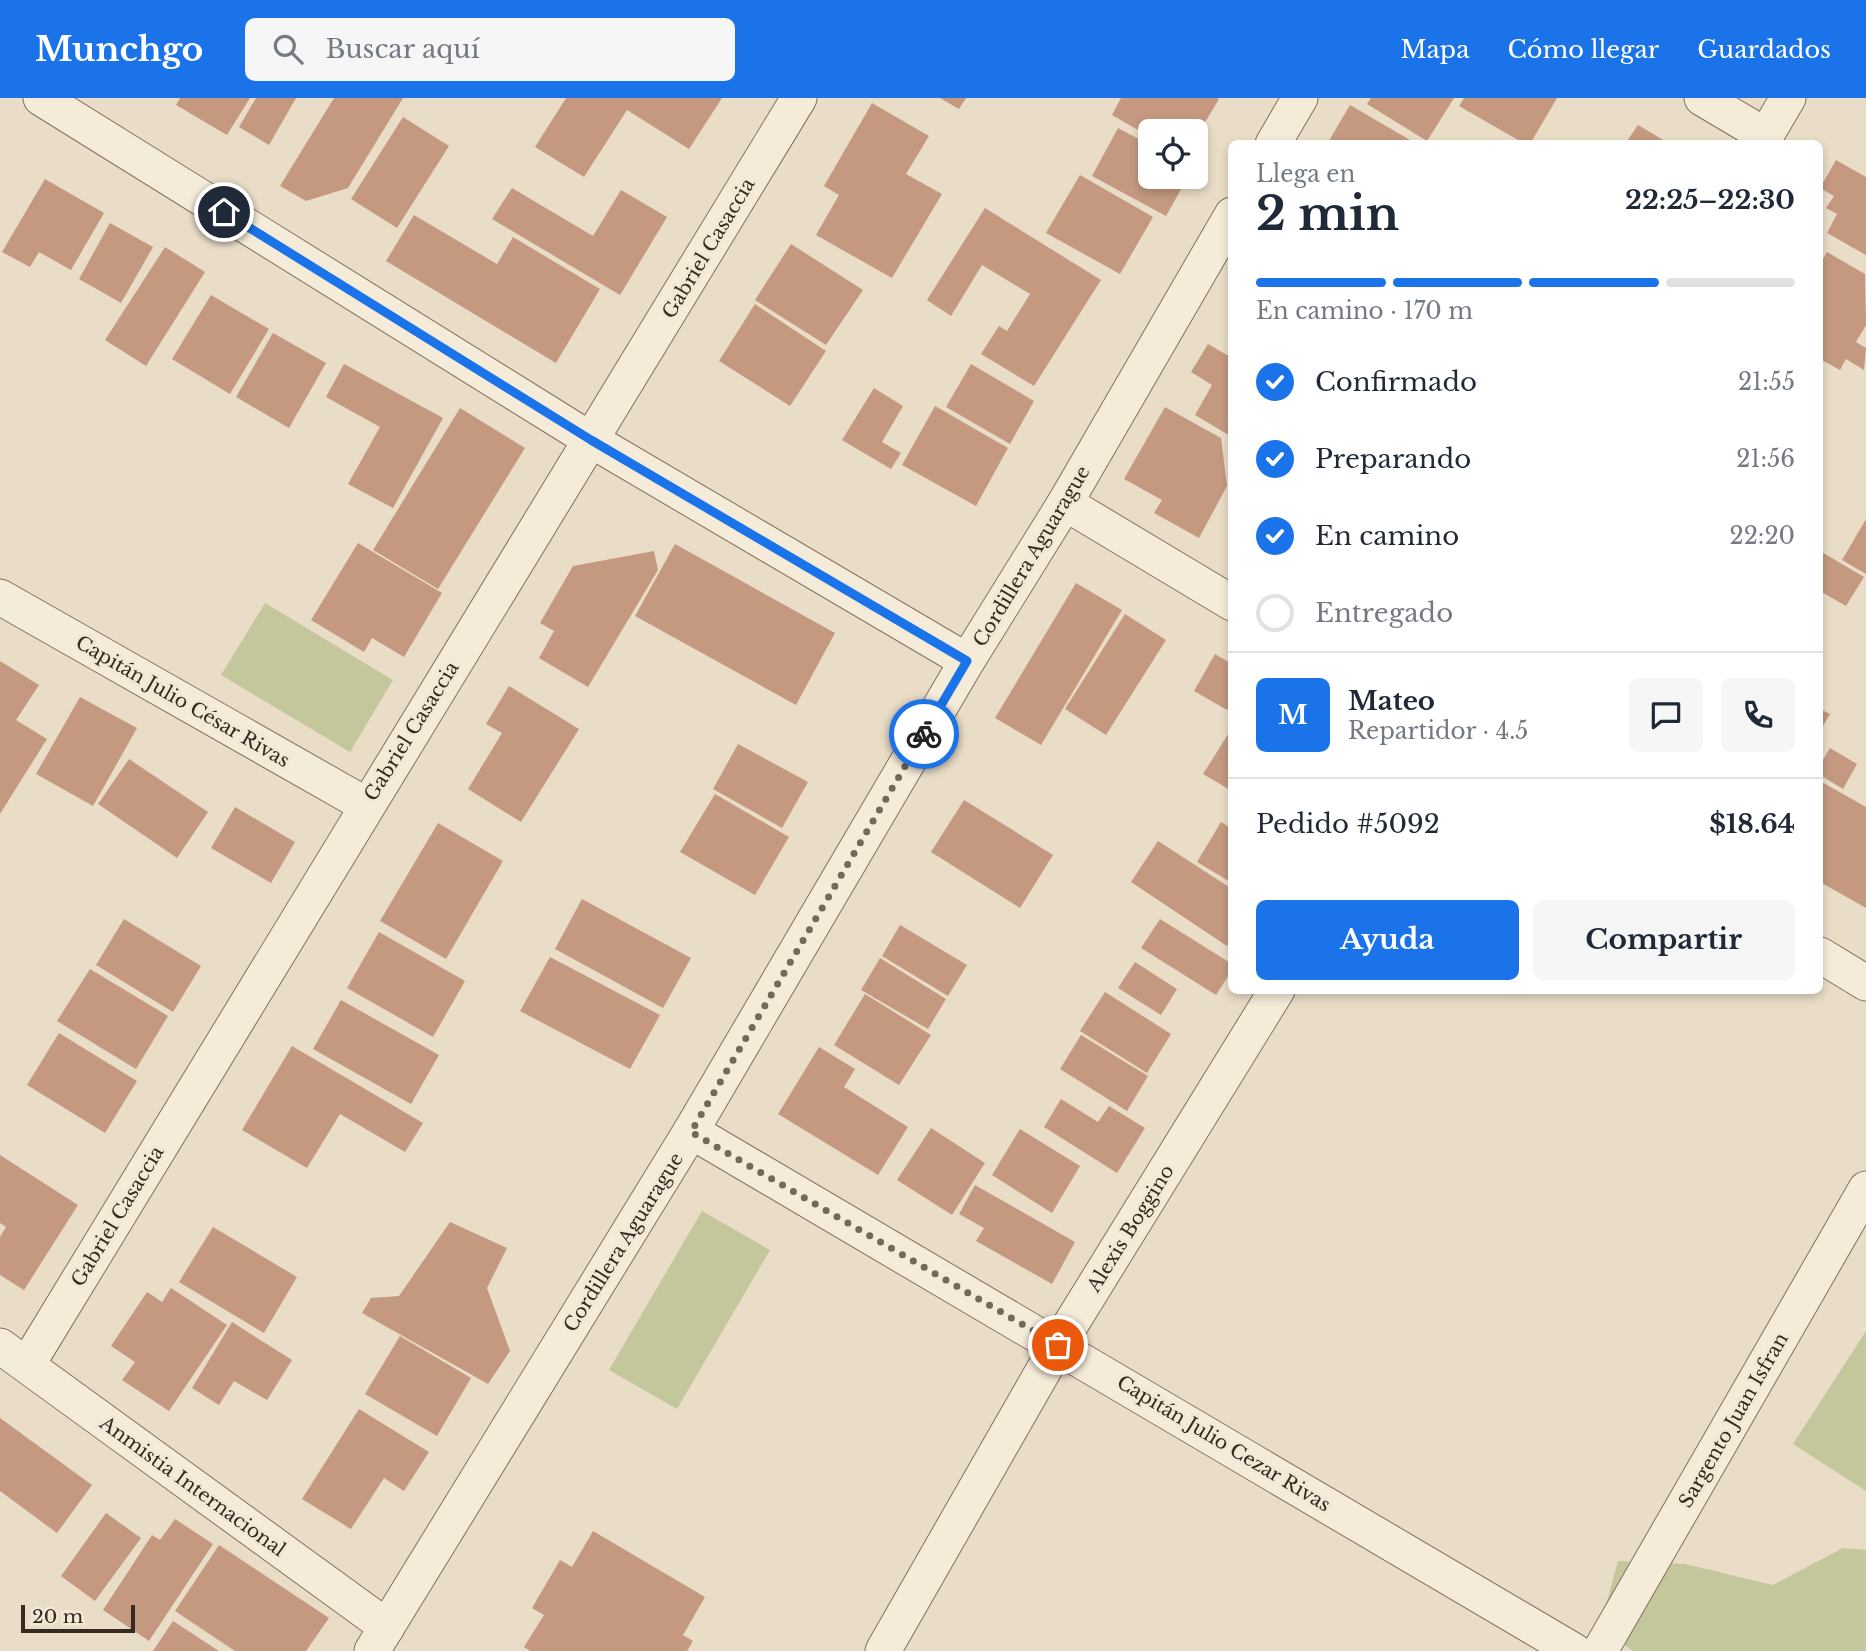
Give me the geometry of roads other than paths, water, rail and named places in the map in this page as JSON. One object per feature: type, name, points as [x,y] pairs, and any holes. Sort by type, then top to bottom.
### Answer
[{"type":"street","points":[[41,98],[591,440],[967,661]]},
{"type":"street","name":"Gabriel Casaccia","points":[[13,1356],[366,805],[799,98]]},
{"type":"street","points":[[1275,140],[1300,98]]},
{"type":"street","points":[[1702,98],[1764,140],[1788,98]]},
{"type":"street","name":"Cordillera Aguarague","points":[[380,1639],[691,1132],[967,661],[1065,503],[1228,222]]},
{"type":"street","points":[[1065,503],[1228,601]]},
{"type":"street","name":"Capitán Julio César Rivas","points":[[0,597],[366,805]]},
{"type":"street","points":[[1823,957],[1866,983]]},
{"type":"street","name":"Alexis Boggino","points":[[883,1651],[1058,1345],[1275,994]]},
{"type":"street","name":"Capitán Julio Cezar Rivas","points":[[691,1132],[1058,1345],[1574,1651]]},
{"type":"street","name":"Sargento Juan Isfran","points":[[1600,1651],[1866,1189]]},
{"type":"street","name":"Anmistia Internacional","points":[[13,1356],[380,1639]]}]
